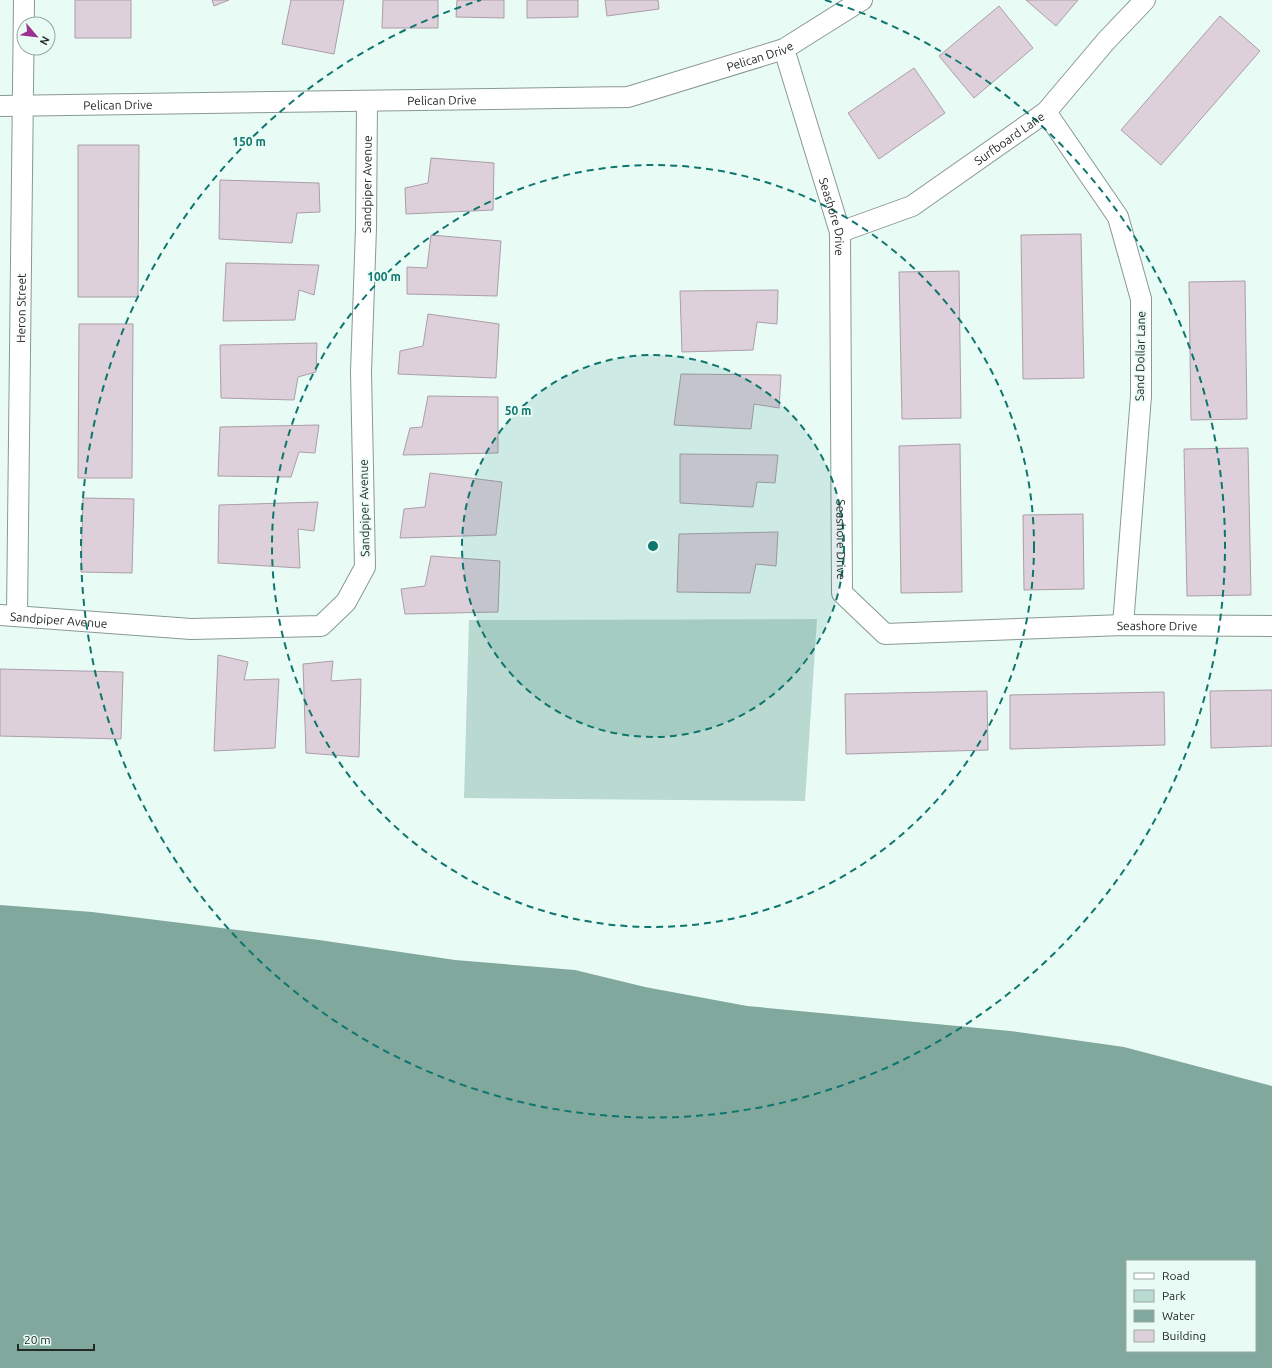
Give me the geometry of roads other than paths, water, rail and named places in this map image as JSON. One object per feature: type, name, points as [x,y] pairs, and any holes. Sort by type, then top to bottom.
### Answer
[{"type":"street","name":"Heron Street","points":[[8,615],[24,106],[24,0]]},
{"type":"street","name":"Pelican Drive","points":[[0,106],[628,97],[784,49],[862,0]]},
{"type":"street","name":"Surfboard Lane","points":[[840,232],[912,206],[1046,112],[1106,41],[1145,0]]},
{"type":"street","name":"Seashore Drive","points":[[784,49],[840,232],[842,593],[885,634],[1123,625],[1272,626]]},
{"type":"street","name":"Sandpiper Avenue","points":[[8,615],[191,628],[321,626],[346,602],[365,567],[361,372],[366,228],[367,101]]},
{"type":"street","name":"Sand Dollar Lane","points":[[1046,112],[1118,217],[1141,299],[1141,396],[1123,625]]},
{"type":"water","points":[[0,905],[92,912],[319,940],[455,960],[575,970],[645,987],[747,1006],[1010,1031],[1124,1047],[1272,1086],[1272,1368],[0,1368]]}]
